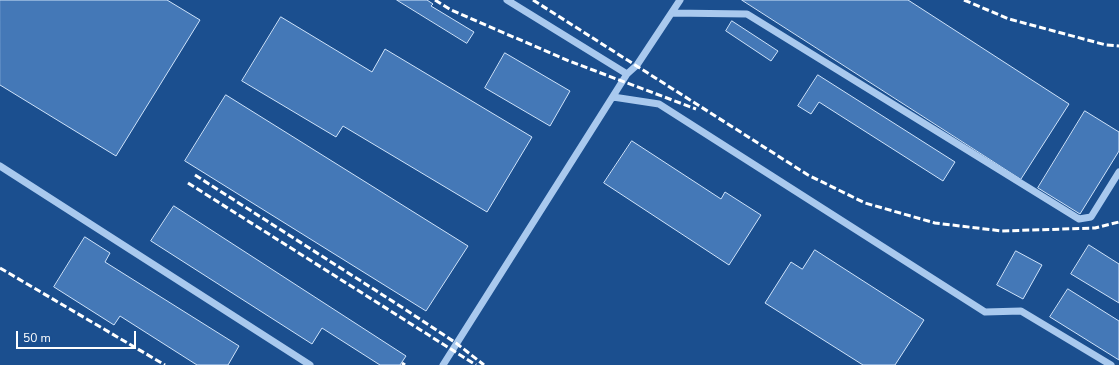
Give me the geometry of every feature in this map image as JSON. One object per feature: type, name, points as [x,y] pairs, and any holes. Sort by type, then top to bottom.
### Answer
[{"type":"lane","points":[[507,0],[626,74]]},
{"type":"lane","points":[[443,365],[613,97],[626,74],[638,65],[680,0]]},
{"type":"lane","points":[[672,13],[747,14],[1079,219],[1091,217],[1119,172]]},
{"type":"lane","points":[[613,97],[659,104],[985,312],[1021,311],[1112,365]]},
{"type":"lane","points":[[0,166],[310,365]]},
{"type":"building","points":[[0,0],[167,0],[200,20],[116,156],[0,85]]},
{"type":"building","points":[[397,0],[427,0],[433,4],[431,6],[474,32],[467,43]]},
{"type":"building","points":[[742,0],[908,0],[1069,104],[1021,179]]},
{"type":"building","points":[[281,17],[372,72],[385,49],[532,137],[487,212],[343,126],[336,137],[242,81]]},
{"type":"building","points":[[732,21],[778,51],[771,61],[726,31]]},
{"type":"building","points":[[505,53],[570,91],[550,126],[485,88]]},
{"type":"building","points":[[818,75],[955,162],[943,181],[819,102],[811,114],[798,106]]},
{"type":"building","points":[[226,95],[468,246],[426,311],[185,161]]},
{"type":"building","points":[[1085,111],[1119,132],[1119,151],[1080,214],[1038,188]]},
{"type":"building","points":[[632,141],[721,199],[725,192],[761,215],[729,265],[604,183]]},
{"type":"building","points":[[174,206],[406,356],[400,365],[380,365],[322,328],[312,344],[151,241]]},
{"type":"building","points":[[85,237],[110,253],[105,262],[239,346],[228,365],[197,365],[120,316],[114,325],[54,287]]},
{"type":"building","points":[[1089,245],[1119,264],[1119,303],[1071,274]]},
{"type":"building","points":[[815,250],[924,320],[895,365],[863,365],[765,303],[791,262],[802,269]]},
{"type":"building","points":[[1016,251],[1042,265],[1023,299],[997,285]]},
{"type":"building","points":[[1068,289],[1119,321],[1119,360],[1050,317]]},
{"type":"railway","points":[[435,0],[451,10],[569,61],[696,109]]},
{"type":"railway","points":[[533,0],[808,175],[865,203],[935,223],[1002,231],[1095,228],[1119,222]]},
{"type":"railway","points":[[964,0],[1009,19],[1106,45],[1119,46]]},
{"type":"railway","points":[[195,175],[400,306],[456,343],[484,365]]},
{"type":"railway","points":[[188,183],[476,365]]},
{"type":"railway","points":[[0,268],[165,365]]}]
